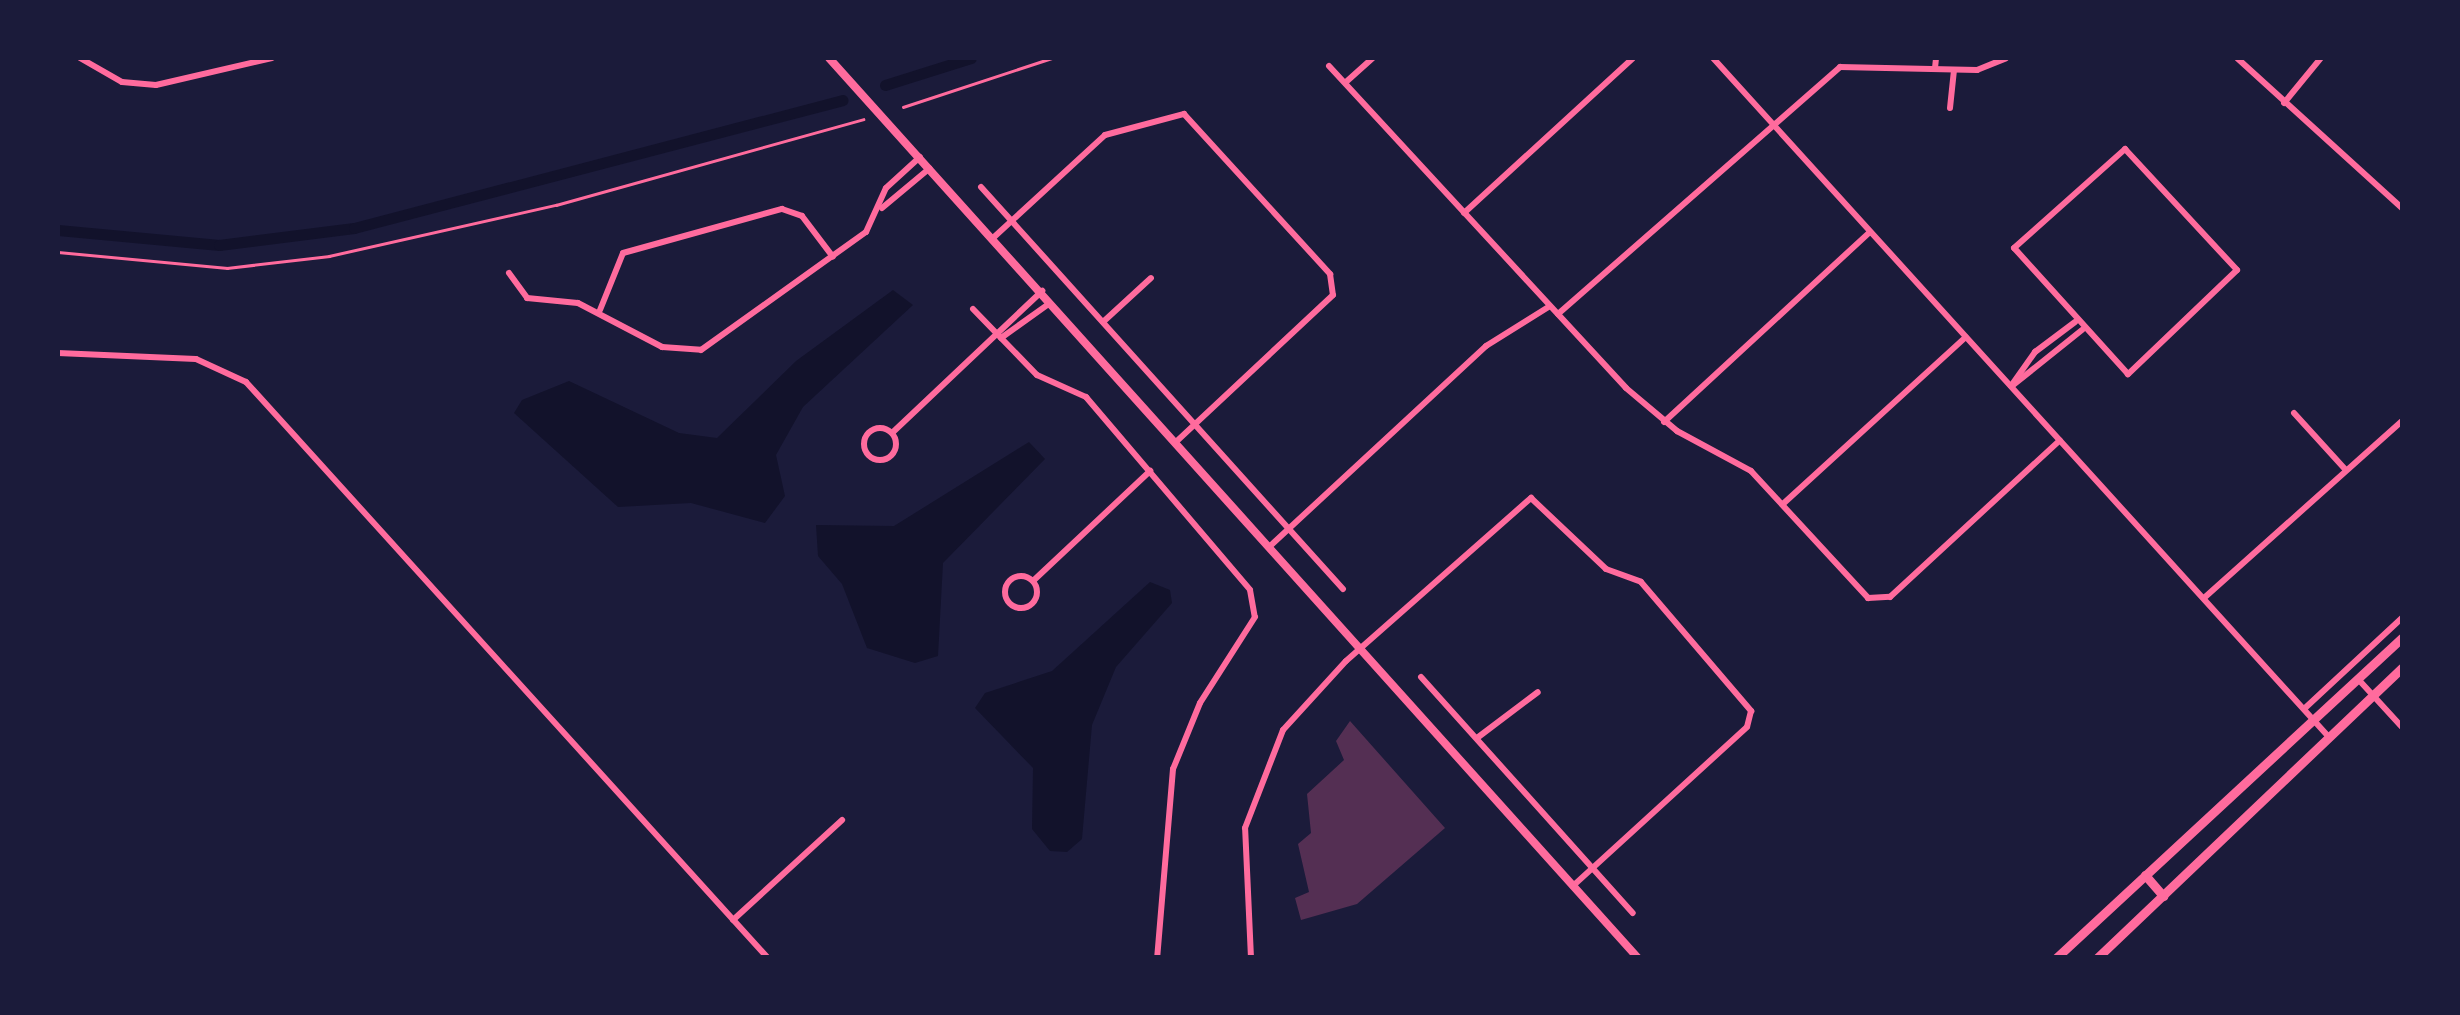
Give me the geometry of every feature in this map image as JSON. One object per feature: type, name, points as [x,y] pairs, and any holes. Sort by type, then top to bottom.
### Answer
[{"type":"main road","points":[[830,58],[1638,958]]},
{"type":"main road","points":[[2056,958],[2402,638]]},
{"type":"main road","points":[[2098,958],[2402,668]]},
{"type":"main road","points":[[2145,875],[2163,896]]},
{"type":"street","points":[[80,58],[98,71],[156,85],[272,58]]},
{"type":"street","points":[[1346,82],[1372,58]]},
{"type":"street","points":[[1464,214],[1633,58]]},
{"type":"street","points":[[1713,58],[2329,737]]},
{"type":"street","points":[[1935,68],[1936,58]]},
{"type":"street","points":[[1558,314],[1840,67],[1954,71],[2006,58]]},
{"type":"street","points":[[2236,58],[2284,103],[2322,128],[2402,208]]},
{"type":"street","points":[[2284,103],[2320,58]]},
{"type":"street","points":[[1329,66],[1550,306],[1664,422],[1751,470],[1879,604],[2060,440]]},
{"type":"street","points":[[1950,108],[1954,71]]},
{"type":"street","points":[[993,238],[1105,135],[1184,114],[1334,284],[1176,442]]},
{"type":"street","points":[[2126,149],[2237,270],[2232,284],[2128,374],[2075,322],[2014,248],[2126,149]]},
{"type":"street","points":[[881,208],[886,188],[920,156]]},
{"type":"street","points":[[509,273],[528,298],[600,310],[662,346],[700,350],[832,257],[881,208],[930,168]]},
{"type":"street","points":[[980,187],[1343,588]]},
{"type":"street","points":[[600,310],[622,252],[782,209],[802,216],[832,257]]},
{"type":"street","points":[[1664,422],[1870,232]]},
{"type":"street","points":[[1103,322],[1151,278]]},
{"type":"street","points":[[1000,338],[1013,317],[1042,291]]},
{"type":"street","points":[[892,433],[869,431],[867,454],[889,456],[892,433],[1000,338],[1022,328],[1051,302]]},
{"type":"street","points":[[1269,547],[1486,346],[1550,306]]},
{"type":"street","points":[[973,308],[1037,376],[1086,397],[1232,561],[1255,617],[1182,740],[1164,823],[1157,958]]},
{"type":"street","points":[[1013,317],[1022,328]]},
{"type":"street","points":[[2011,386],[2034,352],[2075,322]]},
{"type":"street","points":[[2011,386],[2046,364],[2082,330]]},
{"type":"street","points":[[1784,504],[1966,337]]},
{"type":"street","points":[[2034,352],[2046,364]]},
{"type":"street","points":[[58,354],[196,358],[246,382],[768,958]]},
{"type":"street","points":[[2294,413],[2344,470]]},
{"type":"street","points":[[2204,598],[2402,421]]},
{"type":"street","points":[[1033,581],[1010,580],[1008,602],[1030,605],[1033,581],[1150,471]]},
{"type":"street","points":[[1251,958],[1242,884],[1252,802],[1283,730],[1361,648],[1531,498],[1606,569],[1641,582],[1750,711],[1747,727],[1573,886]]},
{"type":"street","points":[[2304,709],[2402,618]]},
{"type":"street","points":[[1422,676],[1633,913]]},
{"type":"street","points":[[2358,679],[2402,726]]},
{"type":"street","points":[[1477,738],[1538,692]]},
{"type":"street","points":[[733,920],[842,820]]},
{"type":"street","points":[[1068,958],[1112,958]]},
{"type":"path","points":[[903,107],[1052,58]]},
{"type":"path","points":[[58,252],[228,268],[329,256],[556,205],[862,119]]},
{"type":"shaded area","points":[[893,290],[913,305],[803,407],[776,455],[785,496],[765,523],[691,503],[618,507],[514,413],[522,400],[569,381],[679,433],[717,438],[796,361]]},
{"type":"shaded area","points":[[1029,442],[1045,459],[943,563],[938,656],[915,663],[867,648],[842,584],[818,556],[816,525],[894,526]]},
{"type":"shaded area","points":[[1150,582],[1170,590],[1172,603],[1116,667],[1092,725],[1082,839],[1067,852],[1050,851],[1032,829],[1033,768],[975,708],[985,693],[1052,671]]},
{"type":"building","points":[[1350,721],[1445,828],[1357,904],[1301,920],[1295,898],[1309,892],[1298,844],[1311,833],[1307,794],[1344,760],[1336,741]]},
{"type":"waterway","points":[[885,85],[971,58]]},
{"type":"waterway","points":[[58,230],[219,245],[354,228],[843,100]]}]
